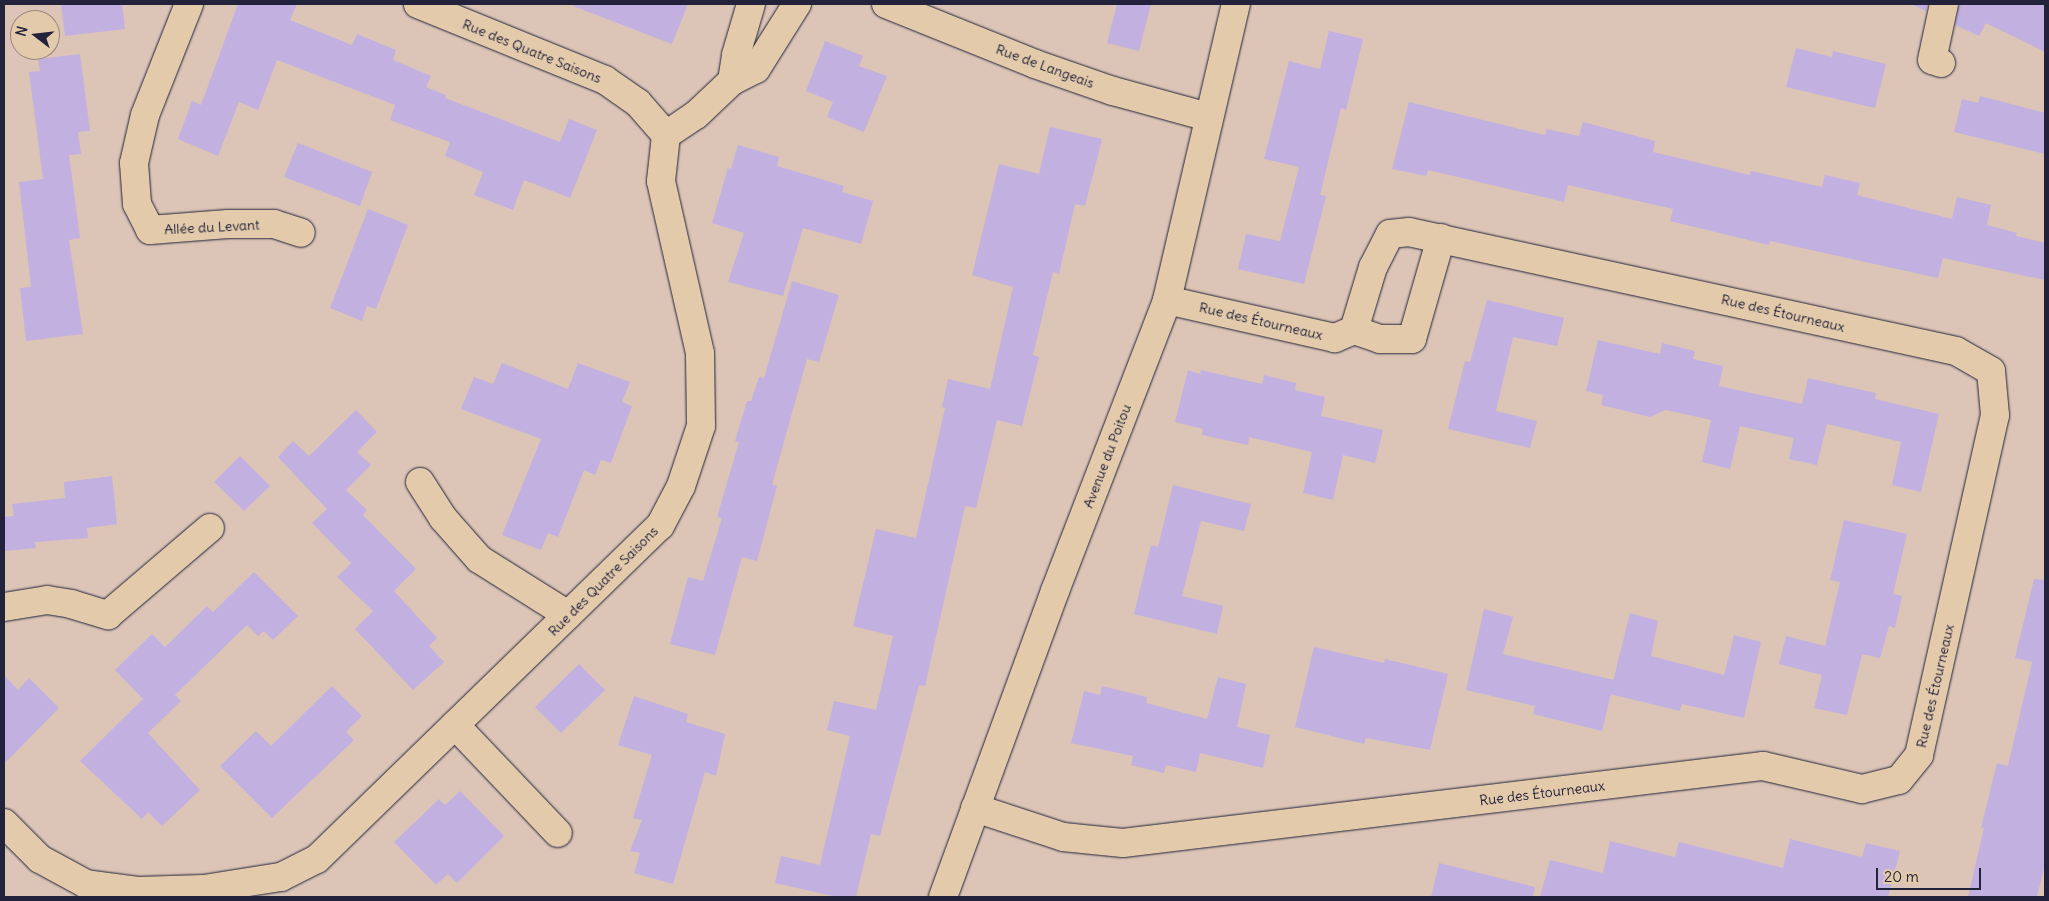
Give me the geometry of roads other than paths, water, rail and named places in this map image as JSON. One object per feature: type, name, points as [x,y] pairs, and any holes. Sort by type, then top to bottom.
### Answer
[{"type":"street","name":"Allée du Levant","points":[[189,4],[145,115],[134,163],[137,204],[150,230],[228,224],[274,224],[301,233]]},
{"type":"street","name":"Rue des Quatre Saisons","points":[[4,823],[40,859],[86,884],[138,891],[204,889],[281,877],[317,860],[660,526],[681,486],[700,426],[700,352],[661,181],[666,135],[638,103],[605,80],[418,4]]},
{"type":"street","points":[[732,82],[736,55],[751,4]]},
{"type":"street","points":[[666,135],[696,115],[732,82],[756,69],[797,4]]},
{"type":"street","name":"Rue de Langeais","points":[[886,4],[1035,64],[1113,91],[1208,116]]},
{"type":"street","name":"Avenue du Poitou","points":[[943,897],[1055,591],[1167,300],[1208,116],[1236,4]]},
{"type":"street","points":[[1941,62],[1932,60],[1944,4]]},
{"type":"street","name":"Rue des Étourneaux","points":[[975,808],[1063,837],[1123,843],[1763,766],[1862,789],[1899,780],[1920,755],[1995,414],[1991,370],[1956,351],[1409,232],[1390,234],[1373,267],[1354,330],[1335,338],[1167,300]]},
{"type":"street","points":[[1354,330],[1380,339],[1412,339],[1441,238]]},
{"type":"street","points":[[420,482],[443,518],[479,559],[568,615]]},
{"type":"street","points":[[4,607],[48,600],[71,604],[108,615],[210,528]]},
{"type":"street","points":[[455,725],[558,833]]}]
